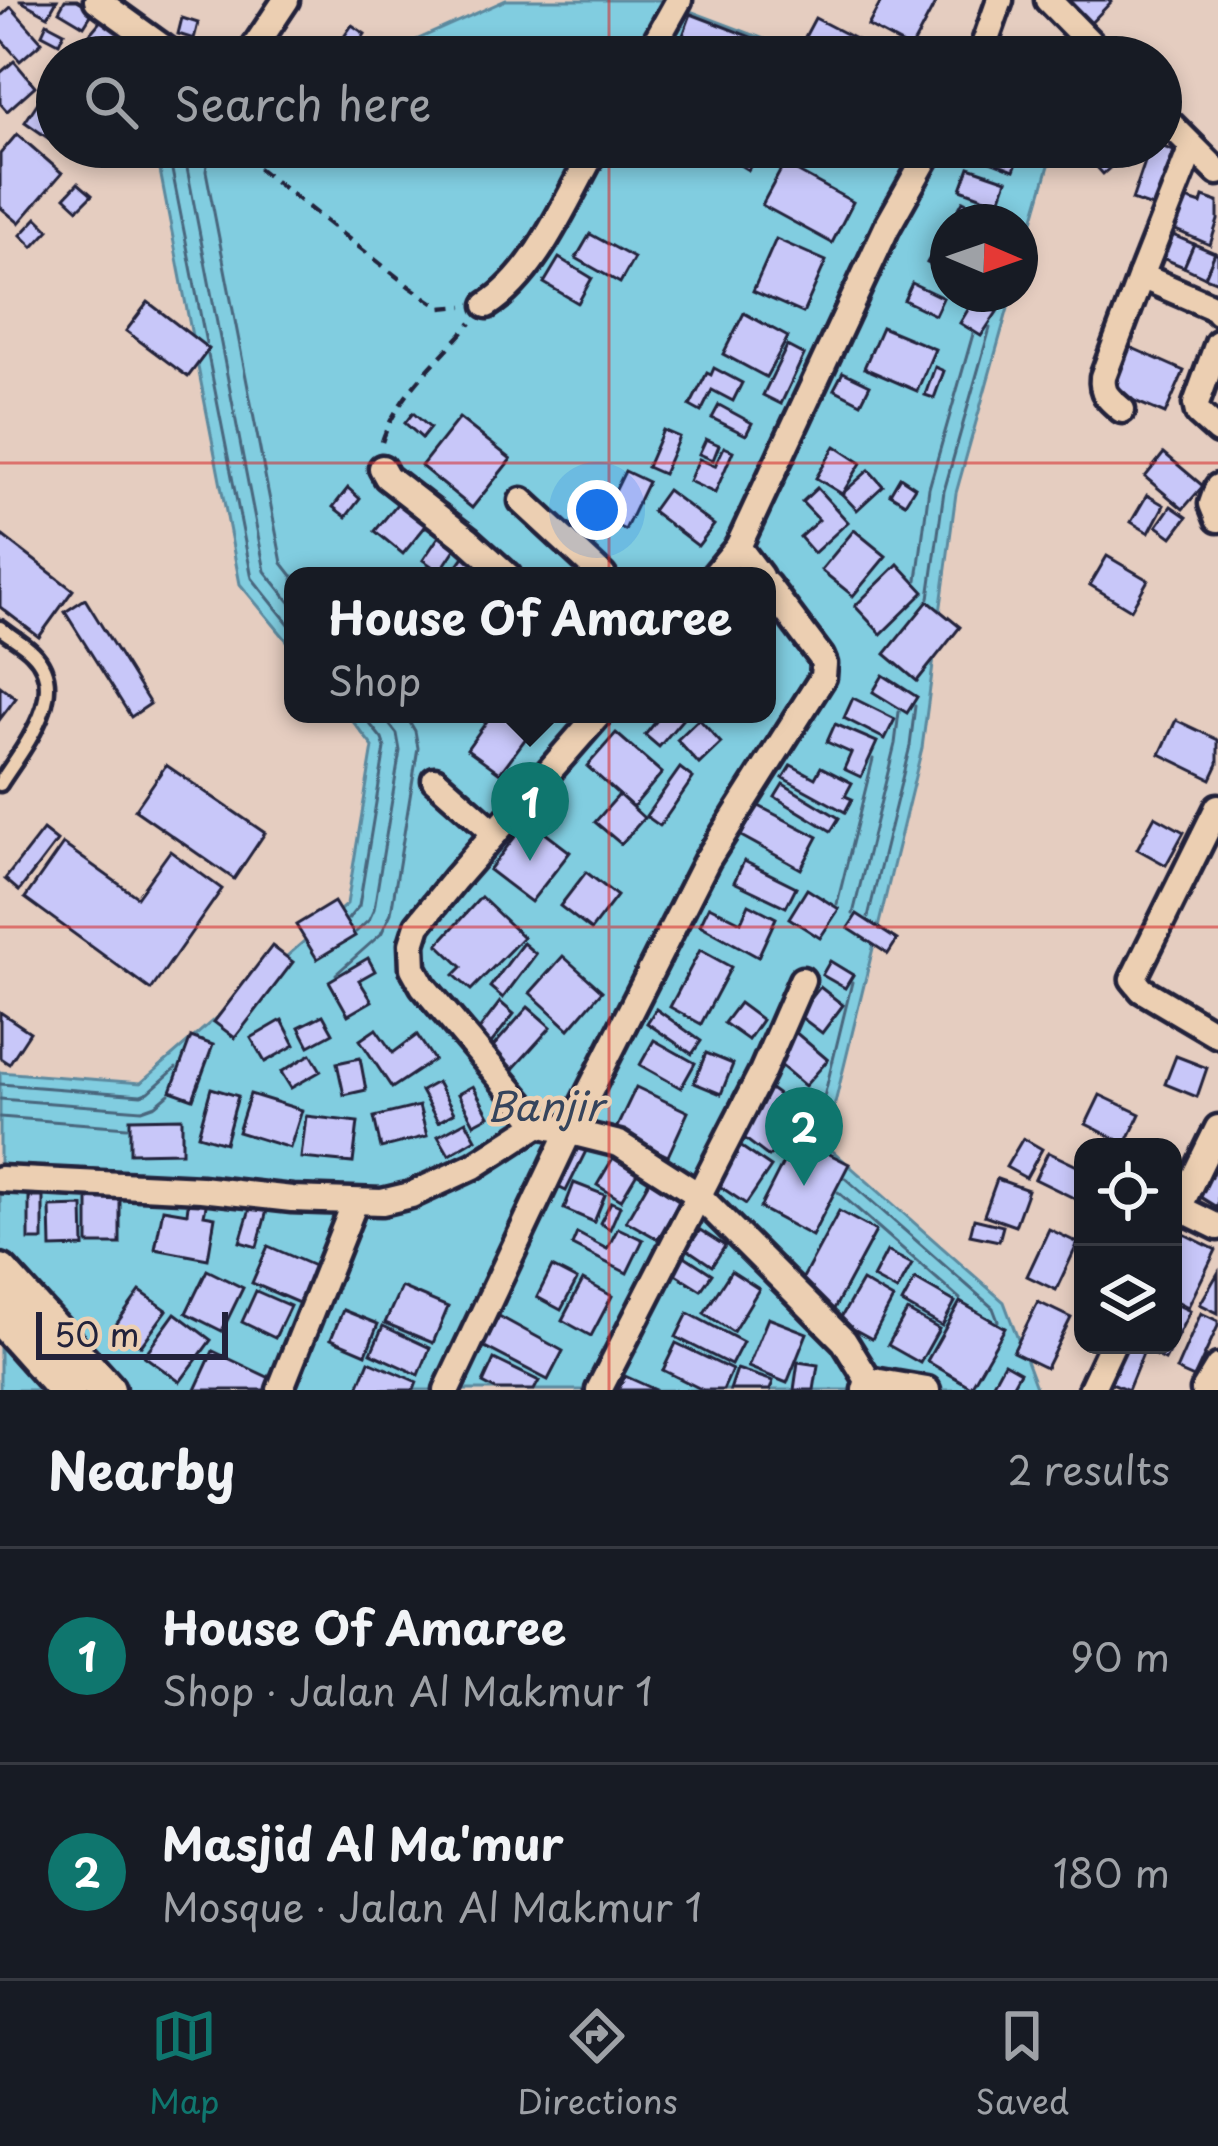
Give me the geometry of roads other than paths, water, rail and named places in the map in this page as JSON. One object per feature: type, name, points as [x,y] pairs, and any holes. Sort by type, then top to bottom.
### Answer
[{"type":"main road","points":[[0,1273],[34,1351],[106,1390]]},
{"type":"street","points":[[97,0],[147,36]]},
{"type":"street","points":[[262,36],[286,0]]},
{"type":"street","points":[[659,36],[679,0]]},
{"type":"street","points":[[987,36],[1000,0]]},
{"type":"street","points":[[1048,0],[1083,36]]},
{"type":"street","points":[[1182,137],[1218,172]]},
{"type":"street","points":[[1122,410],[1105,395],[1102,377],[1192,147]]},
{"type":"street","points":[[487,305],[504,294],[536,253],[584,168]]},
{"type":"street","points":[[721,567],[738,547],[886,227],[920,168]]},
{"type":"street","points":[[1141,276],[1218,312]]},
{"type":"street","points":[[1218,343],[1196,404],[1198,413],[1218,431]]},
{"type":"street","points":[[382,468],[498,567]]},
{"type":"street","points":[[1218,487],[1212,504],[1218,519]]},
{"type":"street","points":[[522,501],[593,567]]},
{"type":"street","points":[[738,547],[753,567]]},
{"type":"street","points":[[447,1390],[570,1130],[707,860],[823,677],[821,657],[776,597]]},
{"type":"street","points":[[591,723],[418,925],[412,944],[413,968],[539,1124],[619,1144],[698,1194],[844,1341],[866,1385],[927,1390]]},
{"type":"street","points":[[435,780],[495,833]]},
{"type":"street","points":[[1218,806],[1133,979],[1142,990],[1218,1035]]},
{"type":"street","points":[[599,1390],[762,1072],[802,980]]},
{"type":"street","points":[[0,1179],[382,1202],[411,1195],[474,1166],[539,1124]]},
{"type":"street","points":[[1182,1202],[1218,1128]]},
{"type":"street","points":[[280,1390],[356,1202]]},
{"type":"street","points":[[1182,1216],[1218,1227]]},
{"type":"street","points":[[1090,1390],[1108,1354]]},
{"type":"street","points":[[1204,1390],[1218,1366]]},
{"type":"lane","points":[[0,628],[33,652],[47,683],[45,708],[0,784]]},
{"type":"water","points":[[506,0],[661,0],[756,36],[425,36]]},
{"type":"water","name":"Banjir","points":[[160,168],[1048,168],[1038,204],[930,204],[930,312],[1007,312],[956,493],[922,748],[825,1144],[1004,1302],[1037,1390],[0,1390],[0,1072],[141,1083],[347,904],[373,747],[354,723],[776,723],[776,567],[284,567],[284,637],[240,584]]},
{"type":"place","name":"House Of Amaree","points":[[530,861]]},
{"type":"place","name":"Masjid Al Ma'mur","points":[[804,1186]]}]
